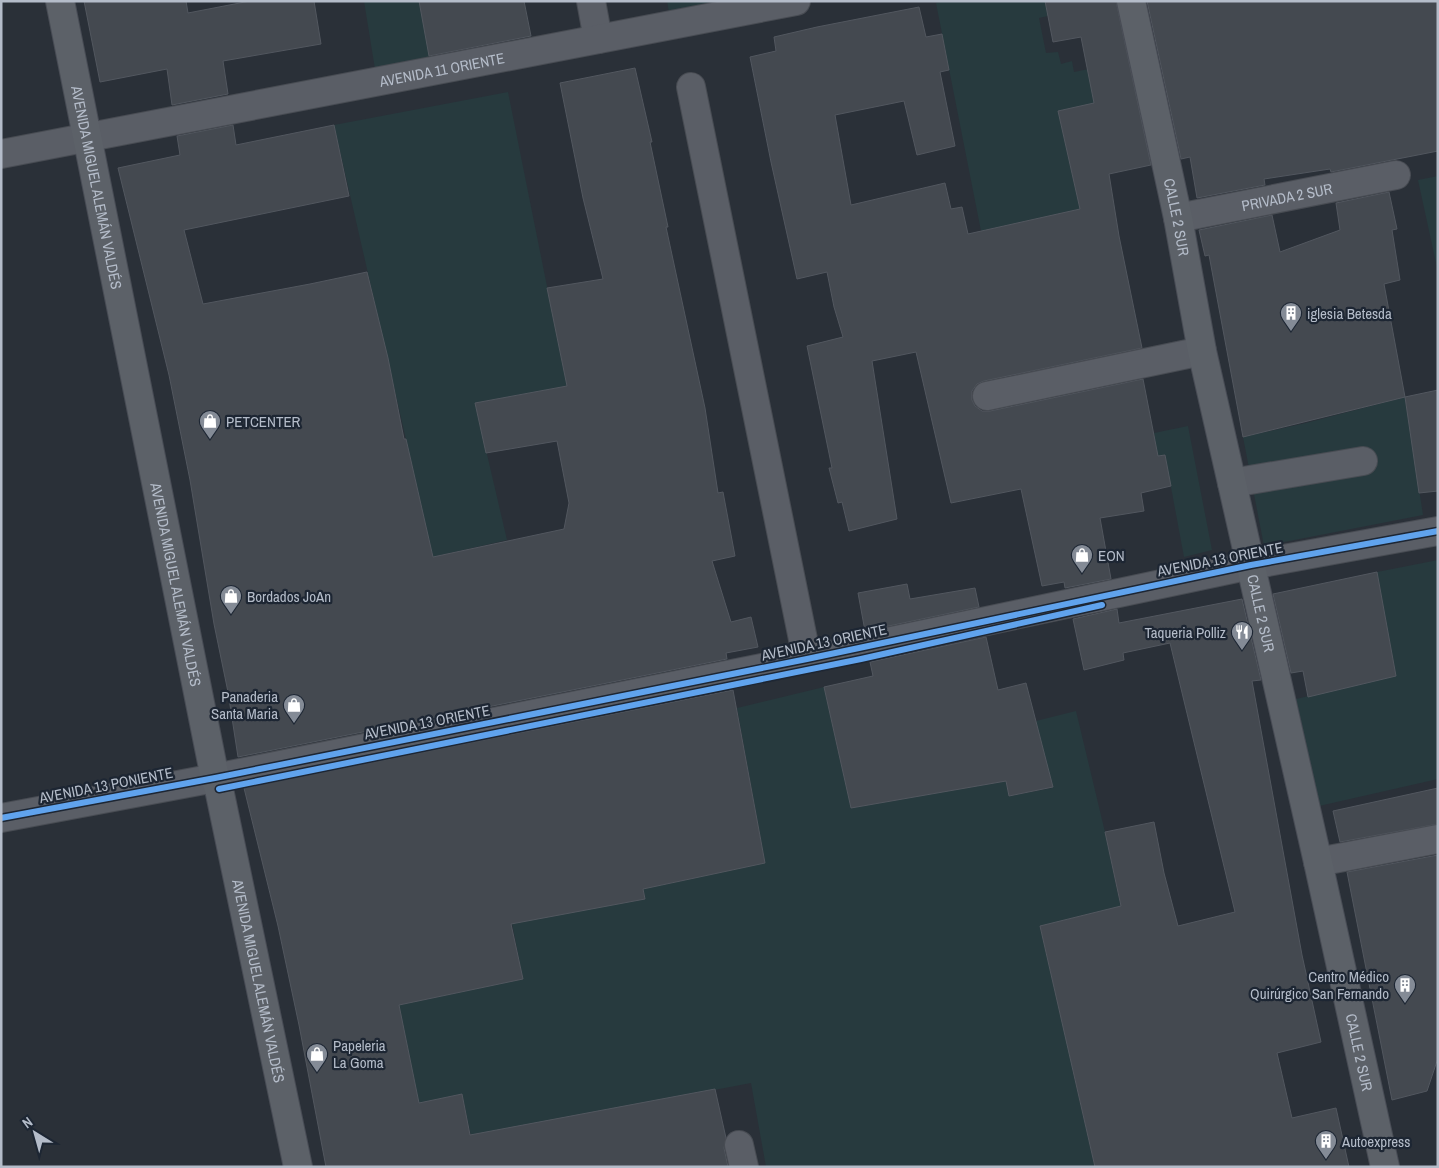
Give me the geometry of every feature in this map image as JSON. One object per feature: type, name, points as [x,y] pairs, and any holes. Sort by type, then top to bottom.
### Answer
[{"type":"main road","name":"AVENIDA MIGUEL ALEMÁN VALDÉS","points":[[60,1],[215,778],[219,789],[298,1167]]},
{"type":"main road","name":"CALLE 2 SUR","points":[[1131,1],[1178,218],[1202,351],[1385,1167]]},
{"type":"street","points":[[591,1],[598,39]]},
{"type":"street","name":"AVENIDA 11 ORIENTE","points":[[1,154],[86,136],[796,1]]},
{"type":"street","points":[[690,87],[807,659]]},
{"type":"street","name":"PRIVADA 2 SUR","points":[[1178,218],[1396,176]]},
{"type":"street","points":[[987,396],[1202,351]]},
{"type":"street","points":[[1232,483],[1363,461]]},
{"type":"street","name":"AVENIDA 13 ORIENTE","points":[[215,778],[807,659],[1251,565],[1438,531]]},
{"type":"street","name":"AVENIDA 13 PONIENTE","points":[[1,818],[215,778]]},
{"type":"street","points":[[1318,862],[1438,839]]},
{"type":"green space","points":[[364,1],[419,1],[430,57],[375,69]]},
{"type":"green space","points":[[667,1],[716,1],[669,12]]},
{"type":"green space","points":[[944,1],[1045,1],[1048,16],[1039,18],[1046,53],[1058,52],[1061,64],[1072,61],[1074,72],[1113,64],[1120,98],[1058,111],[1080,209],[981,231],[936,3]]},
{"type":"green space","points":[[508,92],[567,386],[475,403],[507,540],[433,557],[334,125]]},
{"type":"green space","points":[[1438,176],[1438,272],[1418,180]]},
{"type":"green space","points":[[1405,397],[1423,515],[1264,546],[1243,437],[1306,423]]},
{"type":"green space","points":[[1188,426],[1212,550],[1184,557],[1165,455],[1157,456],[1154,433]]},
{"type":"green space","points":[[1438,560],[1438,779],[1319,806],[1296,699],[1396,676],[1377,572]]},
{"type":"green space","points":[[824,687],[851,808],[1006,781],[1010,796],[1052,788],[1036,721],[1076,711],[1105,832],[1151,1052],[1072,1068],[1095,1167],[766,1167],[751,1083],[471,1136],[462,1094],[419,1103],[399,1005],[523,979],[512,923],[645,899],[643,889],[765,863],[737,708]],"holes":[[[1101,911],[1060,1014],[1040,926]]]},
{"type":"building","points":[[84,1],[186,1],[188,13],[250,1],[314,1],[321,44],[223,61],[228,94],[172,105],[167,69],[100,82]]},
{"type":"building","points":[[419,1],[524,1],[531,36],[429,56]]},
{"type":"building","points":[[1045,1],[1116,1],[1151,165],[1109,174],[1119,236],[1142,348],[984,381],[977,384],[972,391],[972,400],[975,406],[982,411],[990,411],[1143,379],[1158,456],[1165,455],[1171,486],[1141,493],[1144,511],[1100,518],[1111,579],[1065,588],[1064,582],[1042,586],[1021,489],[951,503],[916,352],[872,361],[897,519],[849,531],[842,502],[838,503],[829,468],[832,468],[807,346],[843,337],[834,307],[827,272],[797,279],[750,57],[776,51],[774,37],[919,7],[926,37],[942,34],[949,70],[940,72],[955,146],[917,155],[904,101],[835,115],[851,205],[945,183],[951,209],[962,207],[968,234],[1080,209],[1058,111],[1094,103],[1081,37],[1053,42]]},
{"type":"building","points":[[1147,1],[1438,1],[1438,151],[1331,172],[1330,169],[1264,179],[1265,185],[1197,198],[1190,157],[1181,159]]},
{"type":"building","points":[[635,68],[652,142],[650,142],[668,227],[666,227],[705,408],[718,493],[723,492],[735,556],[712,561],[731,622],[751,617],[758,647],[726,653],[727,659],[238,757],[190,480],[169,375],[118,168],[180,155],[177,136],[233,125],[236,145],[334,125],[349,196],[184,230],[203,304],[367,272],[388,358],[404,439],[406,439],[433,557],[564,529],[569,503],[557,441],[486,453],[475,403],[567,386],[547,288],[603,279],[583,198],[560,83]]},
{"type":"building","points":[[1389,192],[1397,229],[1392,230],[1400,280],[1384,284],[1405,397],[1243,437],[1209,255],[1205,256],[1199,230],[1272,215],[1280,252],[1340,230],[1336,203]]},
{"type":"building","points":[[1438,390],[1438,491],[1419,493],[1405,397]]},
{"type":"building","points":[[1377,572],[1396,676],[1308,697],[1303,671],[1291,673],[1273,594]]},
{"type":"building","points":[[907,584],[910,599],[975,588],[979,607],[865,631],[858,593]]},
{"type":"building","points":[[1242,599],[1261,680],[1252,681],[1302,955],[1321,1042],[1277,1053],[1292,1118],[1336,1108],[1349,1167],[1095,1167],[1040,926],[1121,906],[1105,832],[1154,822],[1164,873],[1178,926],[1235,912],[1170,643],[1123,653],[1124,660],[1084,670],[1073,619],[1117,609],[1119,623]]},
{"type":"building","points":[[986,637],[998,690],[1026,683],[1053,787],[1009,796],[1006,781],[851,808],[824,687],[873,676],[870,662]]},
{"type":"building","points":[[733,690],[765,863],[643,889],[645,899],[511,924],[523,979],[399,1005],[419,1103],[462,1094],[470,1135],[715,1089],[726,1138],[724,1148],[728,1167],[326,1167],[278,926],[244,788]]},
{"type":"building","points":[[1438,788],[1438,824],[1340,842],[1333,811]]},
{"type":"building","points":[[1438,855],[1438,1058],[1427,1091],[1392,1100],[1347,872]]},
{"type":"cycle path","points":[[1,818],[215,778],[807,659],[1251,565],[1438,531]]},
{"type":"cycle path","points":[[219,789],[861,659],[1102,605]]},
{"type":"place","name":"iglesia Betesda","points":[[1291,332]]},
{"type":"place","name":"PETCENTER","points":[[210,440]]},
{"type":"place","name":"EON","points":[[1082,574]]},
{"type":"place","name":"Bordados JoAn","points":[[231,615]]},
{"type":"place","name":"Taqueria Polliz","points":[[1242,651]]},
{"type":"place","name":"Panaderia Santa Maria","points":[[294,724]]},
{"type":"place","name":"Centro Médico Quirúrgico San Fernando","points":[[1405,1004]]},
{"type":"place","name":"Papeleria La Goma","points":[[317,1073]]},
{"type":"place","name":"Autoexpress","points":[[1326,1160]]}]
